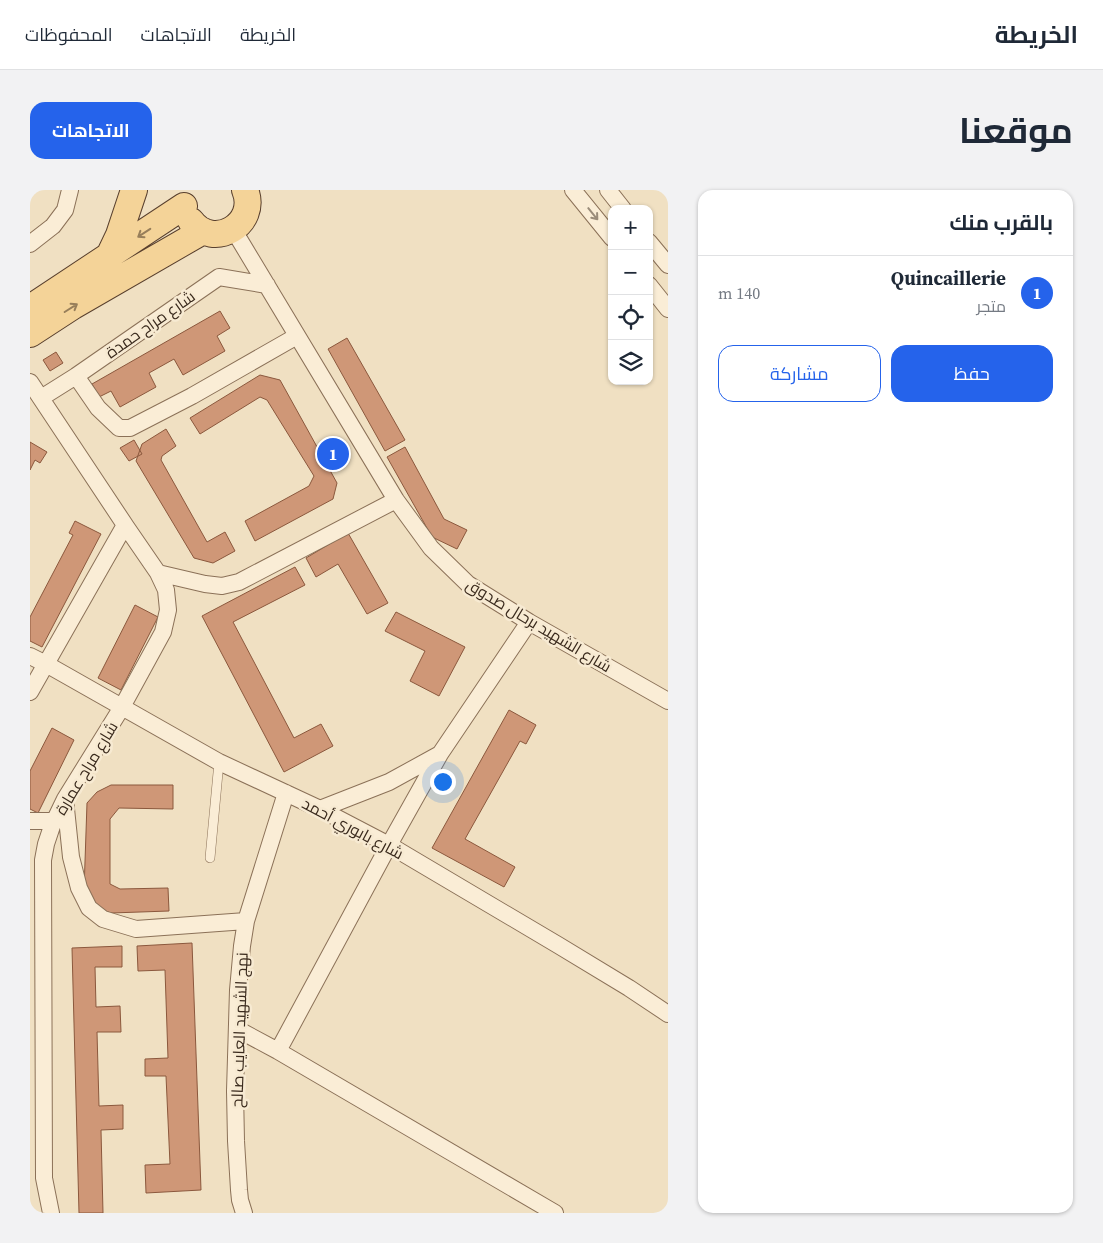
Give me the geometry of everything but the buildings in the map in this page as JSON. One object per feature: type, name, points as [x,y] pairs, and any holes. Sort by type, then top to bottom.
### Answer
[{"type":"main road","points":[[109,256],[127,213],[134,190]]},
{"type":"main road","points":[[185,198],[187,216],[194,225],[203,232],[218,234],[233,229],[241,222],[254,194]]},
{"type":"main road","points":[[30,308],[109,256],[185,198]]},
{"type":"main road","points":[[30,334],[73,306],[203,232]]},
{"type":"street","points":[[30,244],[57,221],[65,210],[70,190]]},
{"type":"street","points":[[574,190],[608,233]]},
{"type":"street","points":[[608,190],[620,205]]},
{"type":"street","name":"شارع الشهيد برحال صدوق","points":[[233,229],[396,500],[430,548],[468,584],[529,622],[668,701]]},
{"type":"street","points":[[653,247],[668,265]]},
{"type":"street","name":"شارع مراح حمدة","points":[[41,398],[76,376],[219,276],[267,285]]},
{"type":"street","points":[[653,290],[668,308]]},
{"type":"street","points":[[76,376],[98,408],[119,428],[130,428],[192,396],[297,336]]},
{"type":"street","name":"شارع مراح عمارة","points":[[30,382],[158,573],[166,590],[168,610],[163,632],[122,708],[65,799],[46,844],[43,860],[37,1182],[52,1213]]},
{"type":"street","points":[[158,573],[222,586],[238,582],[396,500]]},
{"type":"street","points":[[30,692],[125,525]]},
{"type":"street","points":[[278,1051],[440,754],[529,622]]},
{"type":"street","name":"شارع بابوري أحمد","points":[[30,656],[219,762],[320,809],[389,845],[629,988],[668,1014]]},
{"type":"street","points":[[320,809],[389,782],[440,754]]},
{"type":"street","name":"نهج الشهيد العايب صالح","points":[[242,1212],[236,1141],[235,1091],[242,946],[246,921],[286,793]]},
{"type":"street","points":[[65,799],[71,857],[79,888],[89,908],[103,919],[136,928],[246,921]]},
{"type":"street","points":[[30,820],[55,821]]},
{"type":"street","points":[[237,1029],[555,1213]]},
{"type":"lane","points":[[210,858],[219,762]]},
{"type":"place","name":"Quincaillerie","points":[[333,454]]}]
